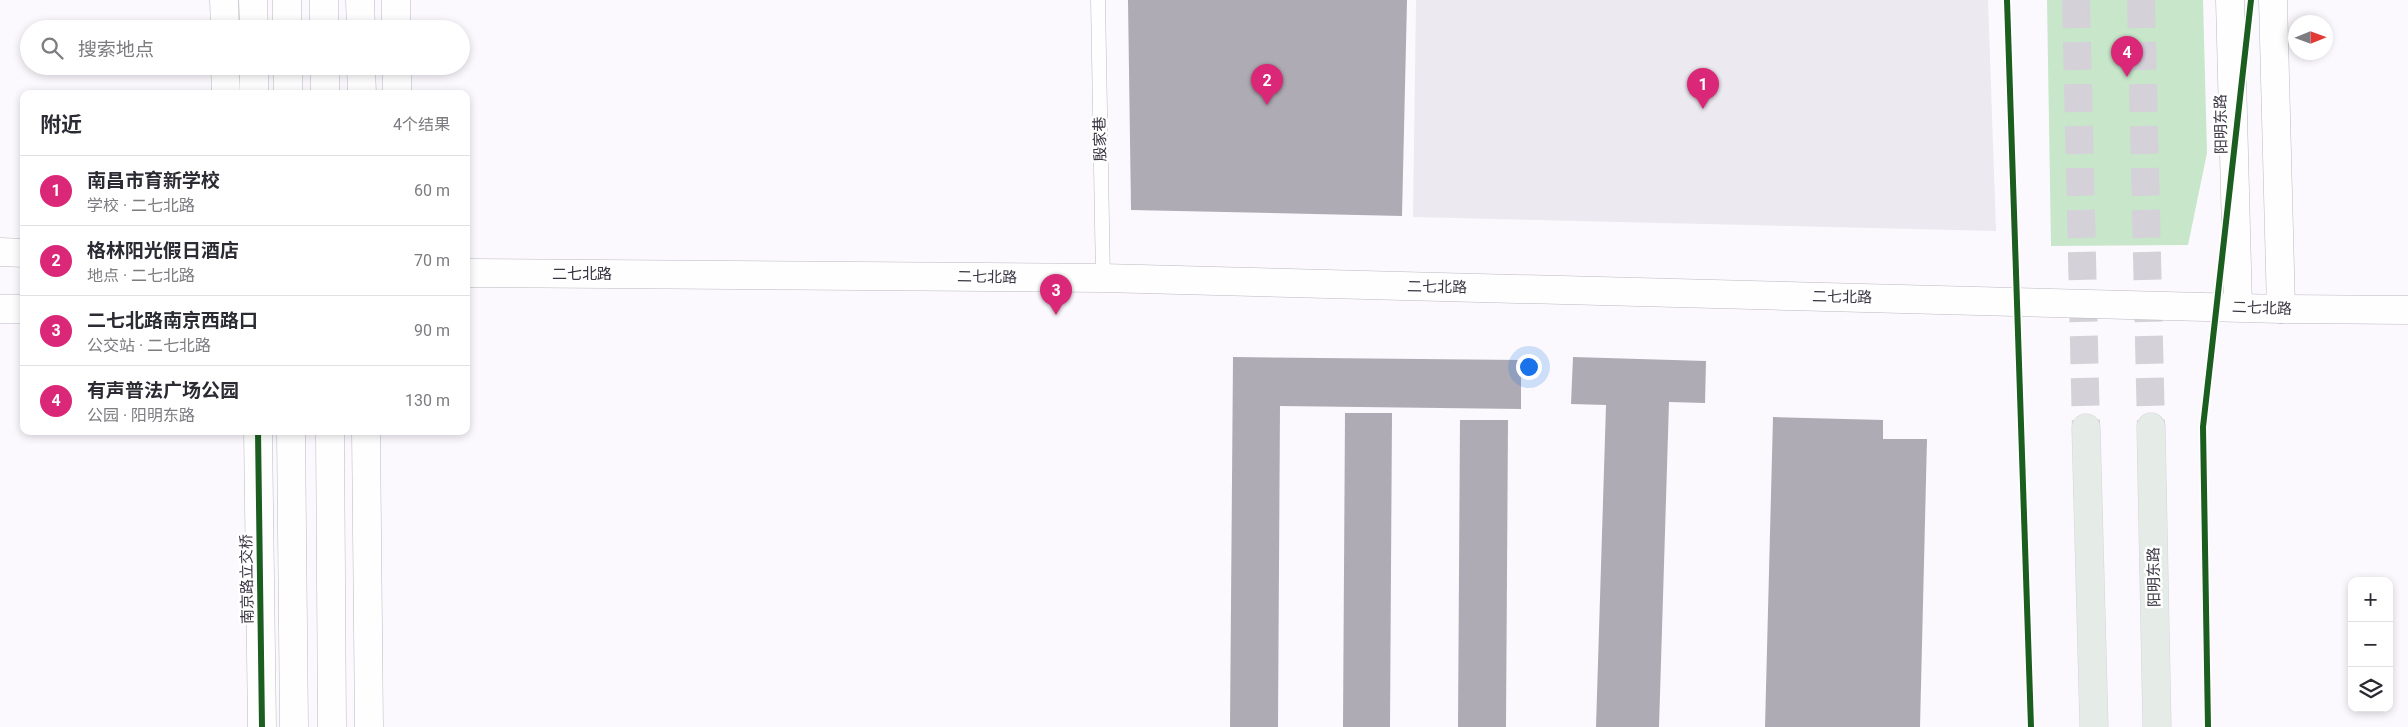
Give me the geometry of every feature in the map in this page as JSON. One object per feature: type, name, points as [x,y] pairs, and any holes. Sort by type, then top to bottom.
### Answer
[{"type":"main road","points":[[224,0],[225,20]]},
{"type":"main road","points":[[253,0],[254,20]]},
{"type":"main road","points":[[287,0],[287,20]]},
{"type":"main road","points":[[324,0],[324,20]]},
{"type":"main road","points":[[360,0],[361,20]]},
{"type":"main road","points":[[396,0],[396,20]]},
{"type":"main road","name":"阳明东路","points":[[2230,0],[2238,307]]},
{"type":"main road","points":[[2273,0],[2281,309]]},
{"type":"main road","points":[[225,75],[226,90]]},
{"type":"main road","points":[[254,75],[254,90]]},
{"type":"main road","points":[[288,75],[288,90]]},
{"type":"main road","points":[[324,75],[325,90]]},
{"type":"main road","points":[[361,75],[362,90]]},
{"type":"main road","points":[[396,75],[397,90]]},
{"type":"main road","points":[[0,252],[20,253]]},
{"type":"main road","name":"二七北路","points":[[470,273],[1103,278],[2281,309],[2408,310]]},
{"type":"main road","points":[[0,309],[20,309]]},
{"type":"main road","name":"阳明东路","points":[[2151,427],[2156,727]]},
{"type":"main road","points":[[2086,428],[2094,727]]},
{"type":"main road","name":"南京路立交桥","points":[[258,435],[262,727]]},
{"type":"main road","points":[[291,435],[294,727]]},
{"type":"main road","points":[[330,435],[332,727]]},
{"type":"main road","points":[[366,435],[369,727]]},
{"type":"lane","name":"殷家巷","points":[[1098,0],[1103,278]]},
{"type":"shaded area","points":[[1416,0],[1988,0],[1996,231],[1413,217]]},
{"type":"green space","points":[[2047,0],[2203,0],[2207,153],[2188,245],[2051,246]]},
{"type":"building","points":[[1128,0],[1407,0],[1402,216],[1131,210]]},
{"type":"building","points":[[1233,357],[1521,360],[1521,409],[1280,406],[1278,727],[1230,727]]},
{"type":"building","points":[[1573,357],[1706,361],[1705,403],[1669,402],[1659,727],[1596,727],[1606,405],[1571,404]]},
{"type":"building","points":[[1345,413],[1392,413],[1390,727],[1343,727]]},
{"type":"building","points":[[1773,417],[1883,420],[1883,439],[1927,439],[1920,727],[1765,727]]},
{"type":"building","points":[[1460,420],[1508,420],[1506,727],[1458,727]]},
{"type":"tunnel","points":[[2076,0],[2086,428]]},
{"type":"tunnel","points":[[2141,0],[2151,427]]},
{"type":"cycle path","points":[[2007,0],[2031,727]]},
{"type":"cycle path","points":[[2208,727],[2203,427],[2251,0]]},
{"type":"cycle path","points":[[258,435],[262,727]]},
{"type":"place","name":"有声普法广场公园","points":[[2127,77]]},
{"type":"place","name":"格林阳光假日酒店","points":[[1267,105]]},
{"type":"place","name":"南昌市育新学校","points":[[1703,109]]},
{"type":"place","name":"二七北路南京西路口","points":[[1056,315]]}]
